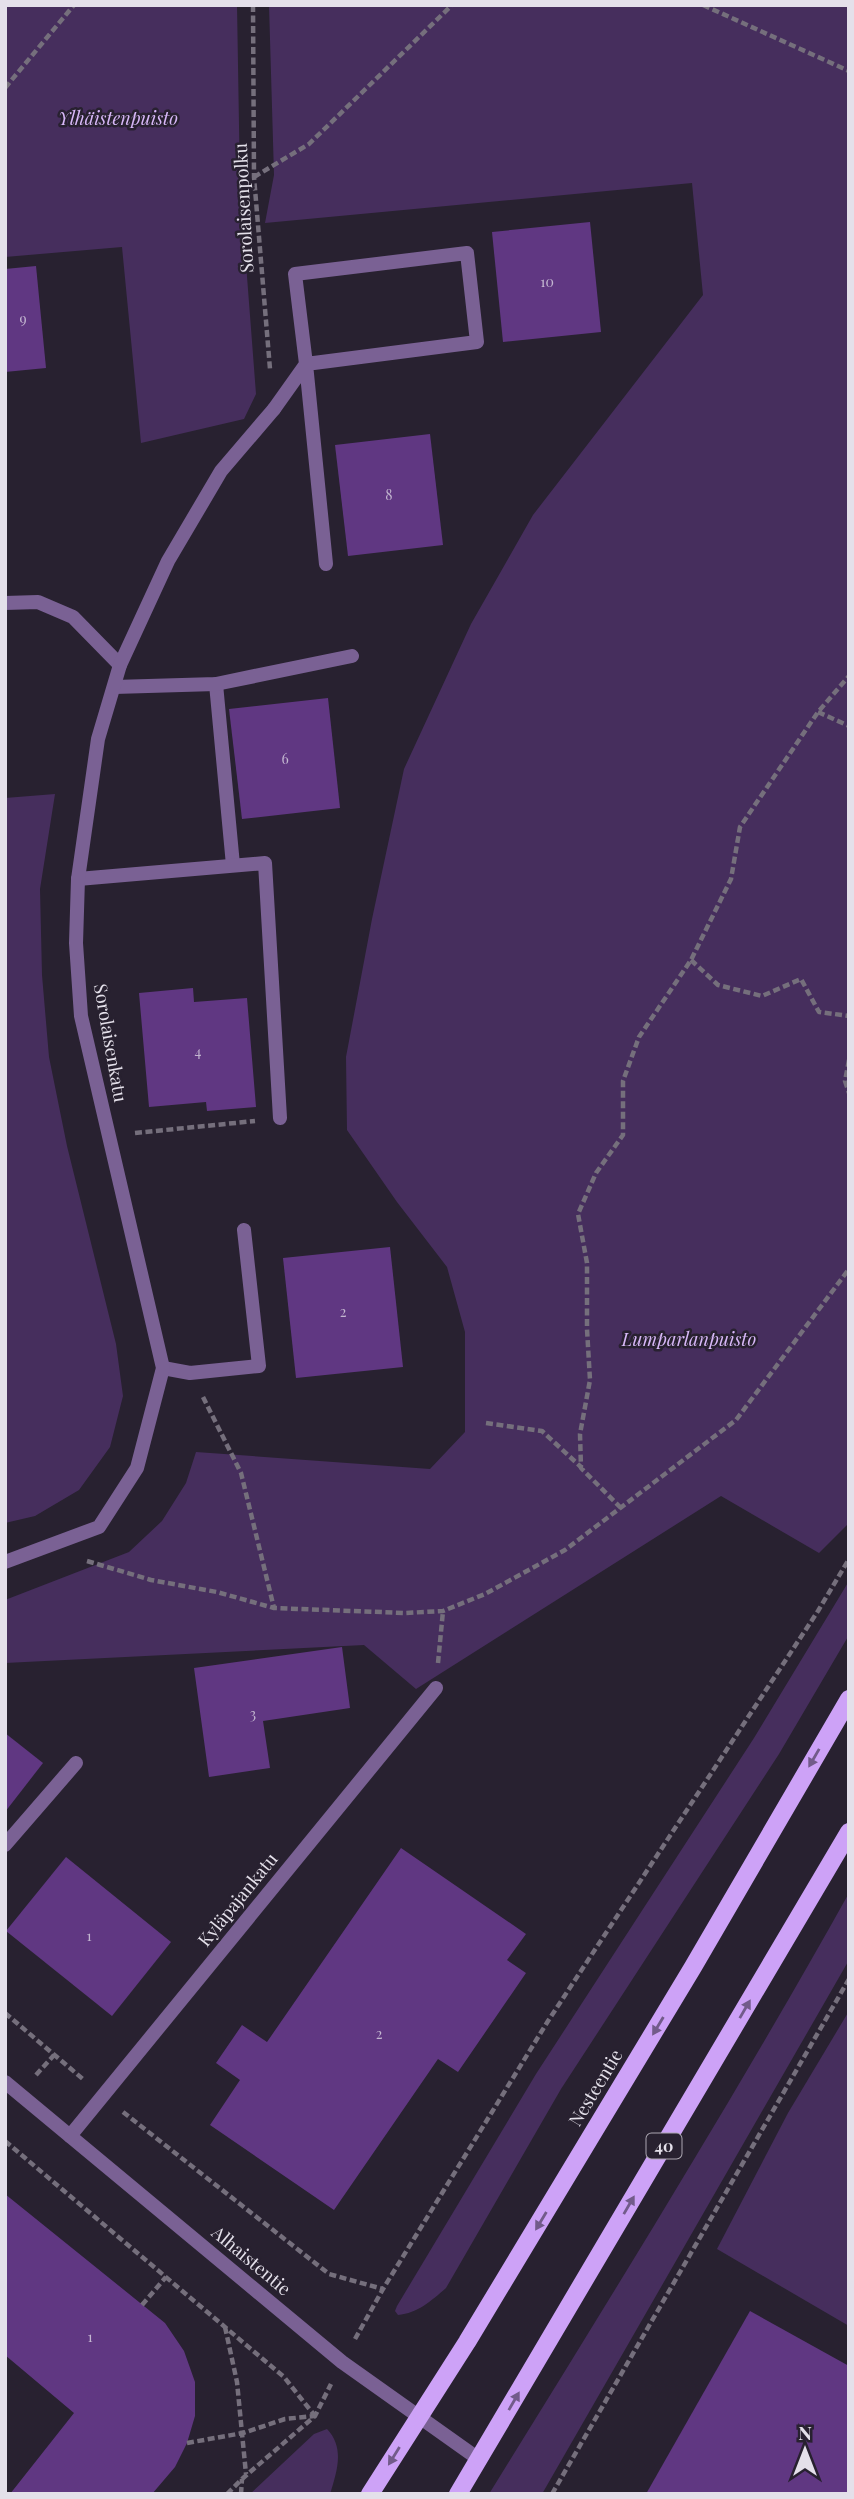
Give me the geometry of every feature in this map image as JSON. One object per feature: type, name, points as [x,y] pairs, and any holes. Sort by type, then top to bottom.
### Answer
[{"type":"main road","name":"Nesteentie","points":[[370,2494],[474,2331],[693,1967],[849,1699]]},
{"type":"main road","name":"40","points":[[458,2494],[849,1832]]},
{"type":"street","points":[[306,365],[477,342],[467,253],[295,274],[326,564]]},
{"type":"street","name":"Sorolaisenkatu","points":[[5,1562],[99,1527],[137,1468],[163,1368],[81,1016],[76,943],[78,879],[98,739],[120,665],[168,561],[221,471],[274,409],[306,365]]},
{"type":"street","points":[[5,603],[38,602],[73,617],[120,665]]},
{"type":"street","points":[[114,687],[216,684],[352,656]]},
{"type":"street","points":[[216,684],[233,864]]},
{"type":"street","points":[[78,879],[265,863],[280,1118]]},
{"type":"street","points":[[163,1368],[190,1373],[259,1366],[244,1230]]},
{"type":"street","name":"Kyläpajankatu","points":[[70,2136],[436,1688]]},
{"type":"street","points":[[5,1845],[76,1763]]},
{"type":"street","name":"Alhaistentie","points":[[5,2082],[342,2362],[480,2460]]},
{"type":"path","points":[[5,88],[74,5]]},
{"type":"path","name":"Sorolaisenpolku","points":[[253,5],[254,177],[274,409]]},
{"type":"path","points":[[254,177],[309,144],[452,5]]},
{"type":"path","points":[[703,5],[849,71]]},
{"type":"path","points":[[581,1468],[580,1434],[590,1380],[587,1263],[578,1214],[596,1173],[623,1135],[623,1081],[639,1037],[691,960],[731,879],[740,827],[818,712],[849,676]]},
{"type":"path","points":[[818,712],[849,726]]},
{"type":"path","points":[[691,960],[718,985],[762,996],[801,979],[819,1012],[849,1016]]},
{"type":"path","points":[[849,1060],[845,1081],[849,1093]]},
{"type":"path","points":[[134,1133],[280,1118]]},
{"type":"path","points":[[42,1550],[151,1580],[217,1592],[274,1608],[443,1611],[485,1594],[565,1550],[737,1420],[849,1269]]},
{"type":"path","points":[[190,1373],[241,1473],[274,1608]]},
{"type":"path","points":[[486,1423],[542,1431],[621,1507]]},
{"type":"path","points":[[227,2494],[315,2416],[383,2289],[548,2021],[849,1559]]},
{"type":"path","points":[[436,1688],[443,1611]]},
{"type":"path","points":[[552,2494],[849,1979]]},
{"type":"path","points":[[5,2012],[103,2096],[329,2274],[383,2289]]},
{"type":"path","points":[[5,2141],[284,2377],[315,2416]]},
{"type":"path","points":[[142,2305],[166,2277]]},
{"type":"path","points":[[225,2327],[237,2382],[243,2433],[244,2477],[241,2494]]},
{"type":"path","points":[[187,2443],[243,2433],[285,2419],[315,2416]]},
{"type":"green space","name":"Ylhäistenpuisto","points":[[5,5],[237,5],[240,185],[256,394],[244,419],[141,443],[122,247],[5,257]]},
{"type":"green space","name":"Lumparlanpuisto","points":[[269,5],[849,5],[849,1523],[819,1553],[721,1496],[416,1689],[364,1645],[5,1663],[5,1600],[129,1552],[162,1521],[186,1483],[196,1452],[430,1469],[465,1432],[465,1332],[447,1267],[347,1130],[346,1057],[372,919],[404,769],[471,624],[533,515],[703,295],[692,183],[265,223],[274,175]]},
{"type":"green space","points":[[55,794],[40,889],[42,975],[49,1057],[67,1146],[116,1344],[123,1396],[110,1447],[79,1490],[35,1516],[5,1523],[5,798]]},
{"type":"green space","points":[[849,1581],[849,1635],[779,1754],[561,2089],[446,2288],[418,2309],[398,2315],[395,2311],[397,2306],[536,2074],[754,1738]]},
{"type":"green space","points":[[849,1893],[849,1960],[542,2494],[489,2494],[717,2120]]},
{"type":"green space","points":[[849,2011],[849,2326],[717,2249],[788,2113]]},
{"type":"green space","points":[[327,2429],[333,2436],[338,2452],[330,2494],[250,2494],[314,2434]]},
{"type":"building","points":[[590,222],[601,332],[503,342],[492,232]]},
{"type":"building","points":[[36,266],[46,368],[5,372],[5,269]]},
{"type":"building","points":[[430,434],[443,545],[348,556],[335,445]]},
{"type":"building","points":[[328,698],[340,808],[242,819],[229,709]]},
{"type":"building","points":[[193,988],[194,1002],[247,998],[256,1107],[207,1111],[206,1102],[149,1107],[139,993]]},
{"type":"building","points":[[390,1247],[403,1367],[296,1378],[283,1258]]},
{"type":"building","points":[[342,1647],[350,1708],[263,1721],[270,1768],[209,1777],[194,1668]]},
{"type":"building","points":[[5,1733],[43,1763],[5,1812]]},
{"type":"building","points":[[401,1848],[526,1934],[507,1960],[526,1973],[458,2072],[438,2059],[334,2210],[210,2125],[240,2080],[216,2063],[242,2025],[267,2042]]},
{"type":"building","points":[[66,1857],[171,1942],[112,2016],[6,1931]]},
{"type":"building","points":[[5,2194],[165,2323],[184,2351],[195,2382],[195,2416],[187,2443],[175,2467],[152,2494],[10,2494],[74,2413],[5,2355]]},
{"type":"building","points":[[750,2311],[849,2366],[849,2494],[646,2494]]}]
